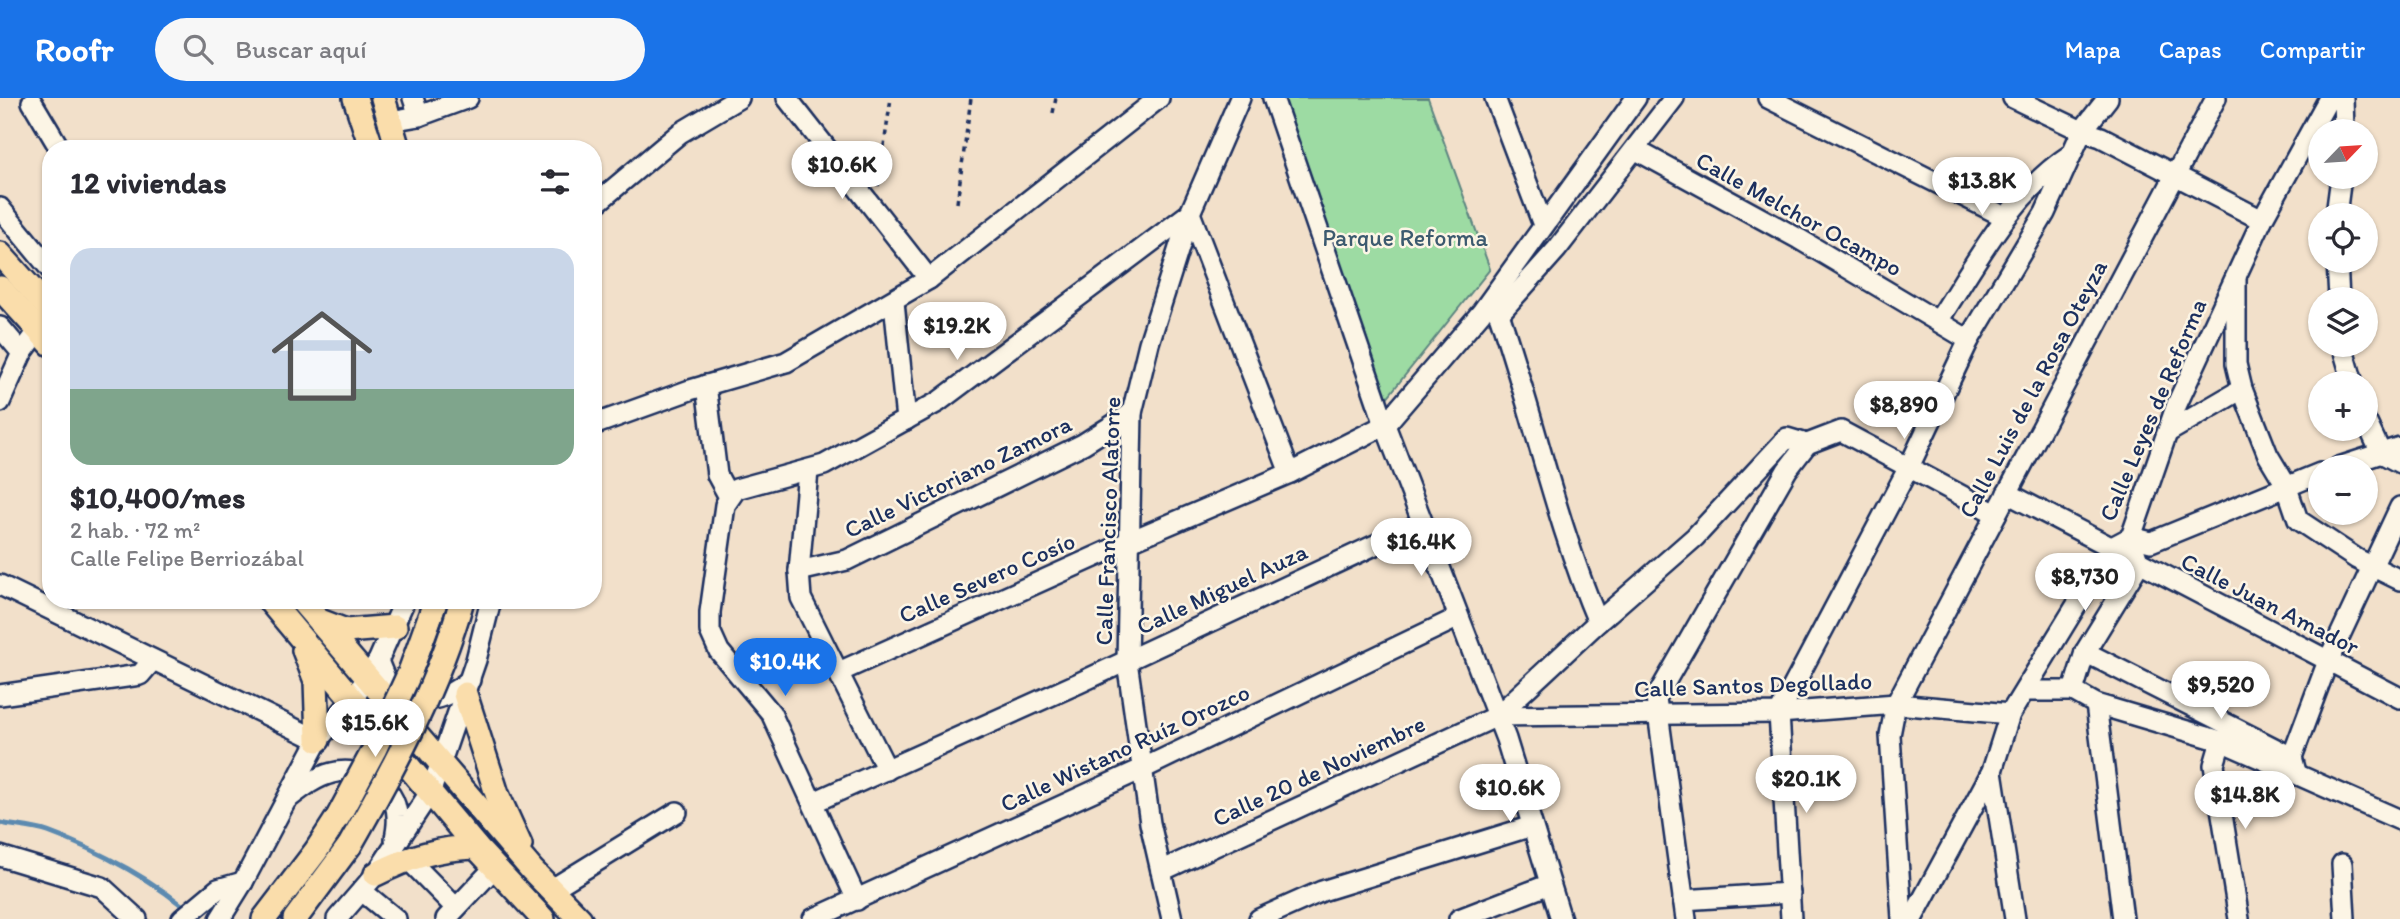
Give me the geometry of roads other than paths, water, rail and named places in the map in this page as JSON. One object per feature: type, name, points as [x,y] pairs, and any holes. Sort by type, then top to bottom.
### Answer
[{"type":"main road","points":[[355,98],[369,140]]},
{"type":"main road","points":[[383,98],[395,140]]},
{"type":"main road","points":[[0,254],[42,317]]},
{"type":"main road","points":[[0,288],[42,321]]},
{"type":"main road","points":[[277,609],[476,847],[543,919]]},
{"type":"main road","points":[[309,609],[372,669],[386,703],[532,870],[580,919]]},
{"type":"main road","points":[[264,919],[316,851],[338,817],[375,748],[410,672],[433,609]]},
{"type":"main road","points":[[295,919],[350,845],[408,736],[459,609]]},
{"type":"main road","points":[[320,621],[346,631],[395,627]]},
{"type":"main road","points":[[300,637],[316,681],[318,740]]},
{"type":"main road","points":[[468,687],[497,794],[532,870]]},
{"type":"main road","points":[[369,883],[401,851],[476,847]]},
{"type":"street","points":[[390,121],[416,107],[443,109],[468,98]]},
{"type":"street","points":[[602,199],[680,134],[739,98]]},
{"type":"street","points":[[787,98],[929,279]]},
{"type":"street","points":[[602,422],[706,385],[786,362],[894,302],[929,279],[1159,98]]},
{"type":"street","name":"Calle Francisco Alatorre","points":[[1172,919],[1150,823],[1127,661],[1132,413],[1149,343],[1190,214],[1240,98]]},
{"type":"street","points":[[1273,98],[1385,425],[1457,618],[1497,716],[1561,919]]},
{"type":"street","points":[[1495,98],[1543,225]]},
{"type":"street","points":[[1385,425],[1490,313],[1537,274],[1630,158],[1674,98]]},
{"type":"street","points":[[1768,98],[2005,217]]},
{"type":"street","points":[[2013,98],[2082,131],[2101,137],[2262,220]]},
{"type":"street","points":[[1791,919],[1779,713],[1909,467],[1969,340],[2045,213],[2082,131],[2108,98]]},
{"type":"street","name":"Calle Luis de la Rosa Oteyza","points":[[1902,919],[1890,735],[1896,704],[2174,173],[2216,98]]},
{"type":"street","name":"Calle Leyes de Reforma","points":[[1992,771],[2010,713],[2026,691],[2112,547],[2131,537],[2170,431],[2177,404],[2262,220],[2329,98]]},
{"type":"street","points":[[2343,98],[2344,119]]},
{"type":"street","points":[[1490,313],[1543,225],[1631,99]]},
{"type":"street","points":[[32,102],[55,140]]},
{"type":"street","name":"Calle Melchor Ocampo","points":[[1597,149],[1630,158],[1798,239],[1969,340]]},
{"type":"street","points":[[1938,321],[2005,217],[2052,167],[2070,155]]},
{"type":"street","points":[[0,208],[42,259]]},
{"type":"street","points":[[729,497],[745,484],[808,471],[938,402],[1190,214],[1290,473]]},
{"type":"street","points":[[2236,278],[2236,364],[2242,389],[2268,455],[2286,485],[2298,520],[2372,566],[2400,580]]},
{"type":"street","points":[[894,302],[906,420]]},
{"type":"street","points":[[1490,313],[1526,393],[1580,581],[1598,622]]},
{"type":"street","points":[[0,327],[22,353]]},
{"type":"street","points":[[0,402],[22,353],[42,331]]},
{"type":"street","points":[[706,385],[717,475],[729,497],[710,611],[710,631],[719,650],[767,706],[814,802],[857,900]]},
{"type":"street","points":[[2170,431],[2242,389]]},
{"type":"street","name":"Calle Victoriano Zamora","points":[[799,572],[846,560],[1083,444],[1132,413]]},
{"type":"street","name":"Calle Severo Cosío","points":[[839,672],[1128,542],[1290,473],[1385,425]]},
{"type":"street","points":[[1790,893],[1684,909],[1661,729],[1656,714],[1656,698],[1787,470],[1807,444],[1841,431],[1996,514]]},
{"type":"street","points":[[1497,716],[1695,537],[1787,438],[1807,444]]},
{"type":"street","points":[[2375,441],[2381,453],[2400,463]]},
{"type":"street","points":[[2375,455],[2400,447]]},
{"type":"street","points":[[808,471],[799,572],[801,598],[887,770]]},
{"type":"street","points":[[2131,537],[2151,542],[2308,477]]},
{"type":"street","name":"Calle Juan Amador","points":[[2007,493],[2400,698]]},
{"type":"street","points":[[2294,765],[2328,661],[2400,507]]},
{"type":"street","name":"Calle Miguel Auza","points":[[814,802],[1127,661],[1422,523]]},
{"type":"street","points":[[2073,691],[2085,652],[2139,564],[2131,537]]},
{"type":"street","points":[[0,585],[42,606]]},
{"type":"street","points":[[49,609],[318,740]]},
{"type":"street","points":[[222,915],[243,882],[318,740],[353,699],[395,627],[402,609]]},
{"type":"street","points":[[401,851],[431,791],[468,687],[489,609]]},
{"type":"street","name":"Calle Wistano Ruíz Orozco","points":[[813,919],[1142,769],[1457,618]]},
{"type":"street","points":[[2085,652],[2400,820]]},
{"type":"street","points":[[0,695],[140,675],[153,660]]},
{"type":"street","points":[[372,669],[389,688],[430,702],[468,687]]},
{"type":"street","points":[[2026,691],[2073,691],[2096,704],[2294,765]]},
{"type":"street","name":"Calle Santos Degollado","points":[[1497,716],[1779,713],[1896,704],[2010,713]]},
{"type":"street","points":[[2096,704],[2123,919]]},
{"type":"street","name":"Calle 20 de Noviembre","points":[[1161,871],[1497,716]]},
{"type":"street","points":[[2221,741],[2214,765],[2239,919]]},
{"type":"street","points":[[286,799],[318,778],[344,771],[367,775],[385,787],[395,803],[401,851],[451,913],[495,867]]},
{"type":"street","points":[[1912,919],[1992,771]]},
{"type":"street","points":[[1992,771],[2015,919]]},
{"type":"street","points":[[552,889],[677,812]]},
{"type":"street","points":[[1259,919],[1322,891],[1532,826]]},
{"type":"street","points":[[0,856],[102,887],[136,919]]},
{"type":"street","points":[[2342,864],[2345,919]]},
{"type":"street","points":[[183,918],[200,901],[218,889],[243,882]]},
{"type":"street","points":[[337,919],[369,883],[396,919]]},
{"type":"street","points":[[1460,919],[1550,884]]},
{"type":"waterway","points":[[0,823],[43,830],[88,848],[147,880],[198,919]]},
{"type":"park label","name":"Parque Reforma","points":[[1405,238]]}]
